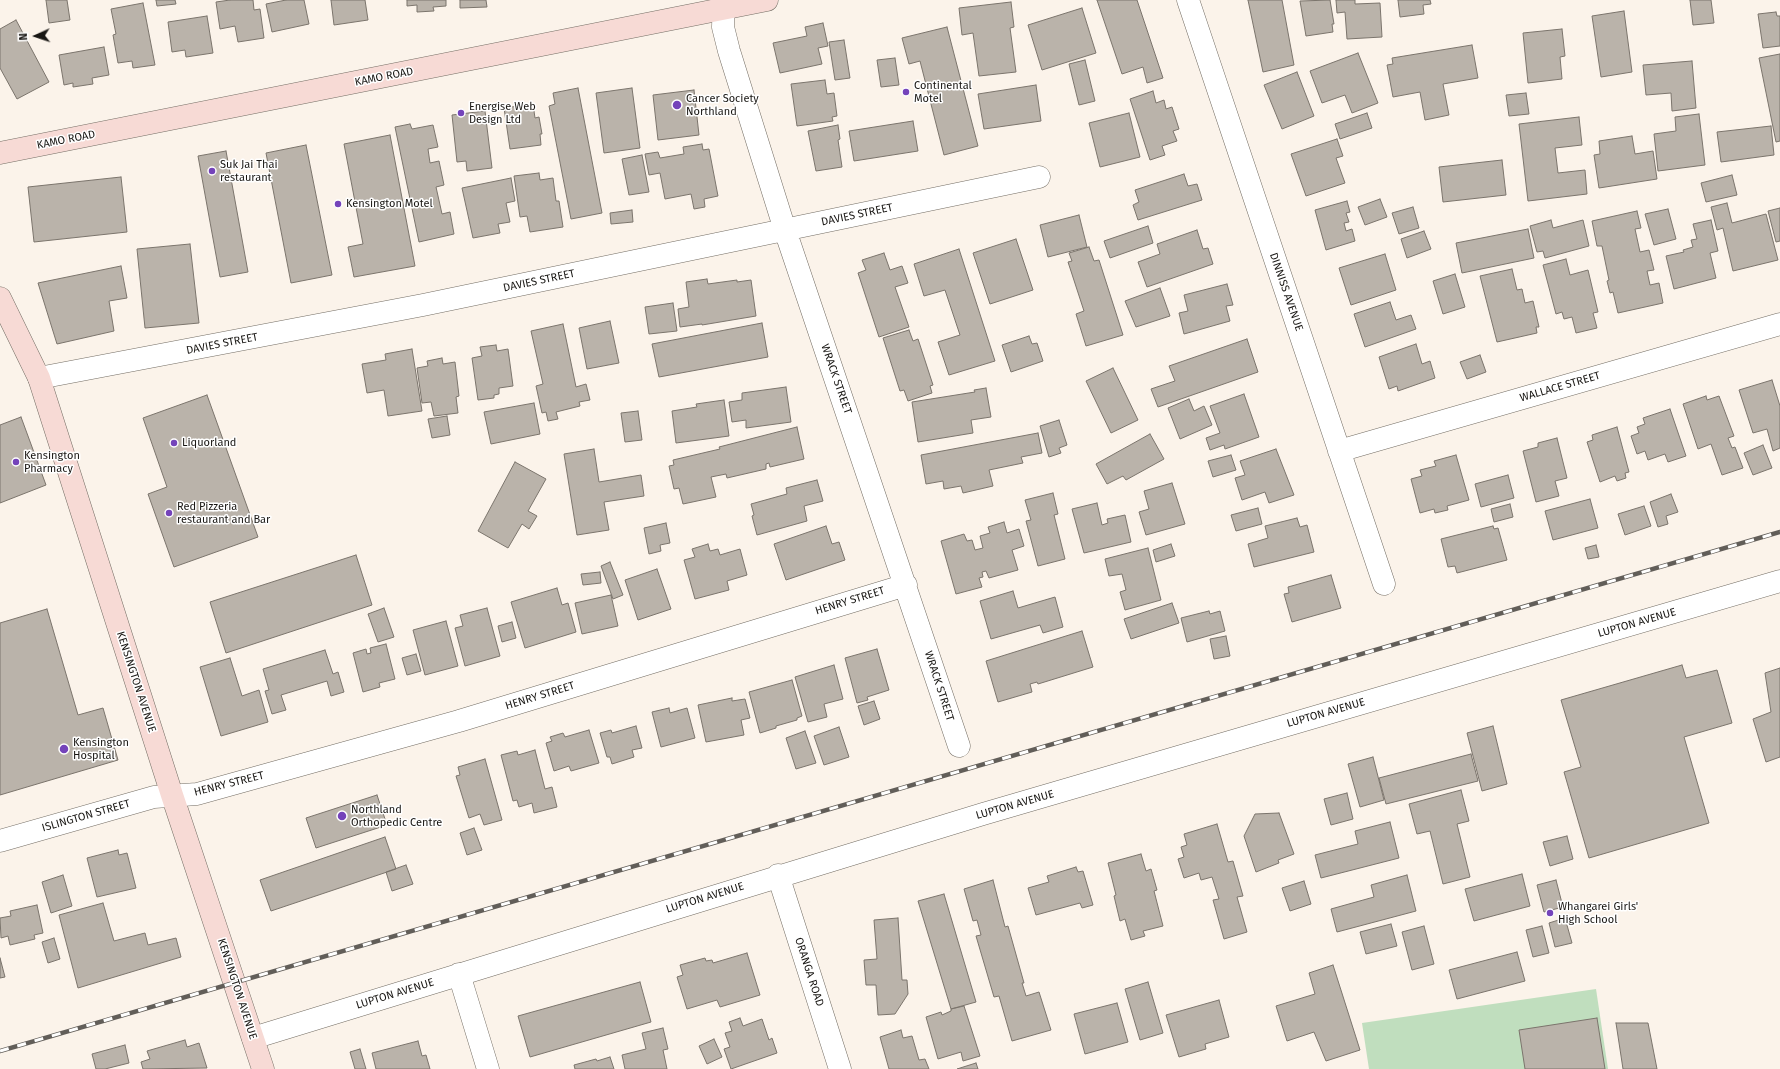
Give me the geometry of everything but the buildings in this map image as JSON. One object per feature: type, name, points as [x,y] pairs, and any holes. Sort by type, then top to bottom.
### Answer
[{"type":"main road","name":"KAMO ROAD","points":[[0,154],[724,4],[767,0]]},
{"type":"main road","name":"KENSINGTON AVENUE","points":[[0,298],[39,378],[172,795],[263,1069]]},
{"type":"street","name":"DINNISS AVENUE","points":[[1188,0],[1384,584]]},
{"type":"street","name":"WRACK STREET","points":[[724,4],[724,27],[729,51],[785,230],[906,584],[959,746]]},
{"type":"street","name":"DAVIES STREET","points":[[39,378],[423,305],[1039,177]]},
{"type":"street","name":"WALLACE STREET","points":[[1339,451],[1780,324]]},
{"type":"street","name":"LUPTON AVENUE","points":[[253,1038],[778,875],[1780,581]]},
{"type":"street","name":"HENRY STREET","points":[[172,795],[197,794],[459,721],[906,584]]},
{"type":"street","name":"ISLINGTON STREET","points":[[0,841],[154,797],[172,795]]},
{"type":"street","name":"ORANGA ROAD","points":[[778,875],[840,1069]]},
{"type":"street","points":[[458,974],[488,1069]]},
{"type":"green space","points":[[1596,989],[1608,1069],[1369,1069],[1362,1023]]},
{"type":"railway","points":[[0,1051],[1780,532]]},
{"type":"place","name":"Continental Motel","points":[[906,92]]},
{"type":"place","name":"Cancer Society Northland","points":[[677,105]]},
{"type":"place","name":"Energise Web Design Ltd","points":[[461,113]]},
{"type":"place","name":"Suk Jai Thai restaurant","points":[[212,171]]},
{"type":"place","name":"Kensington Motel","points":[[338,204]]},
{"type":"place","name":"Liquorland","points":[[174,443]]},
{"type":"place","name":"Kensington Pharmacy","points":[[16,462]]},
{"type":"place","name":"Red Pizzeria restaurant and Bar","points":[[169,513]]},
{"type":"place","name":"Kensington Hospital","points":[[64,749]]},
{"type":"place","name":"Northland Orthopedic Centre","points":[[342,816]]},
{"type":"place","name":"Whangarei Girls' High School","points":[[1550,913]]}]
